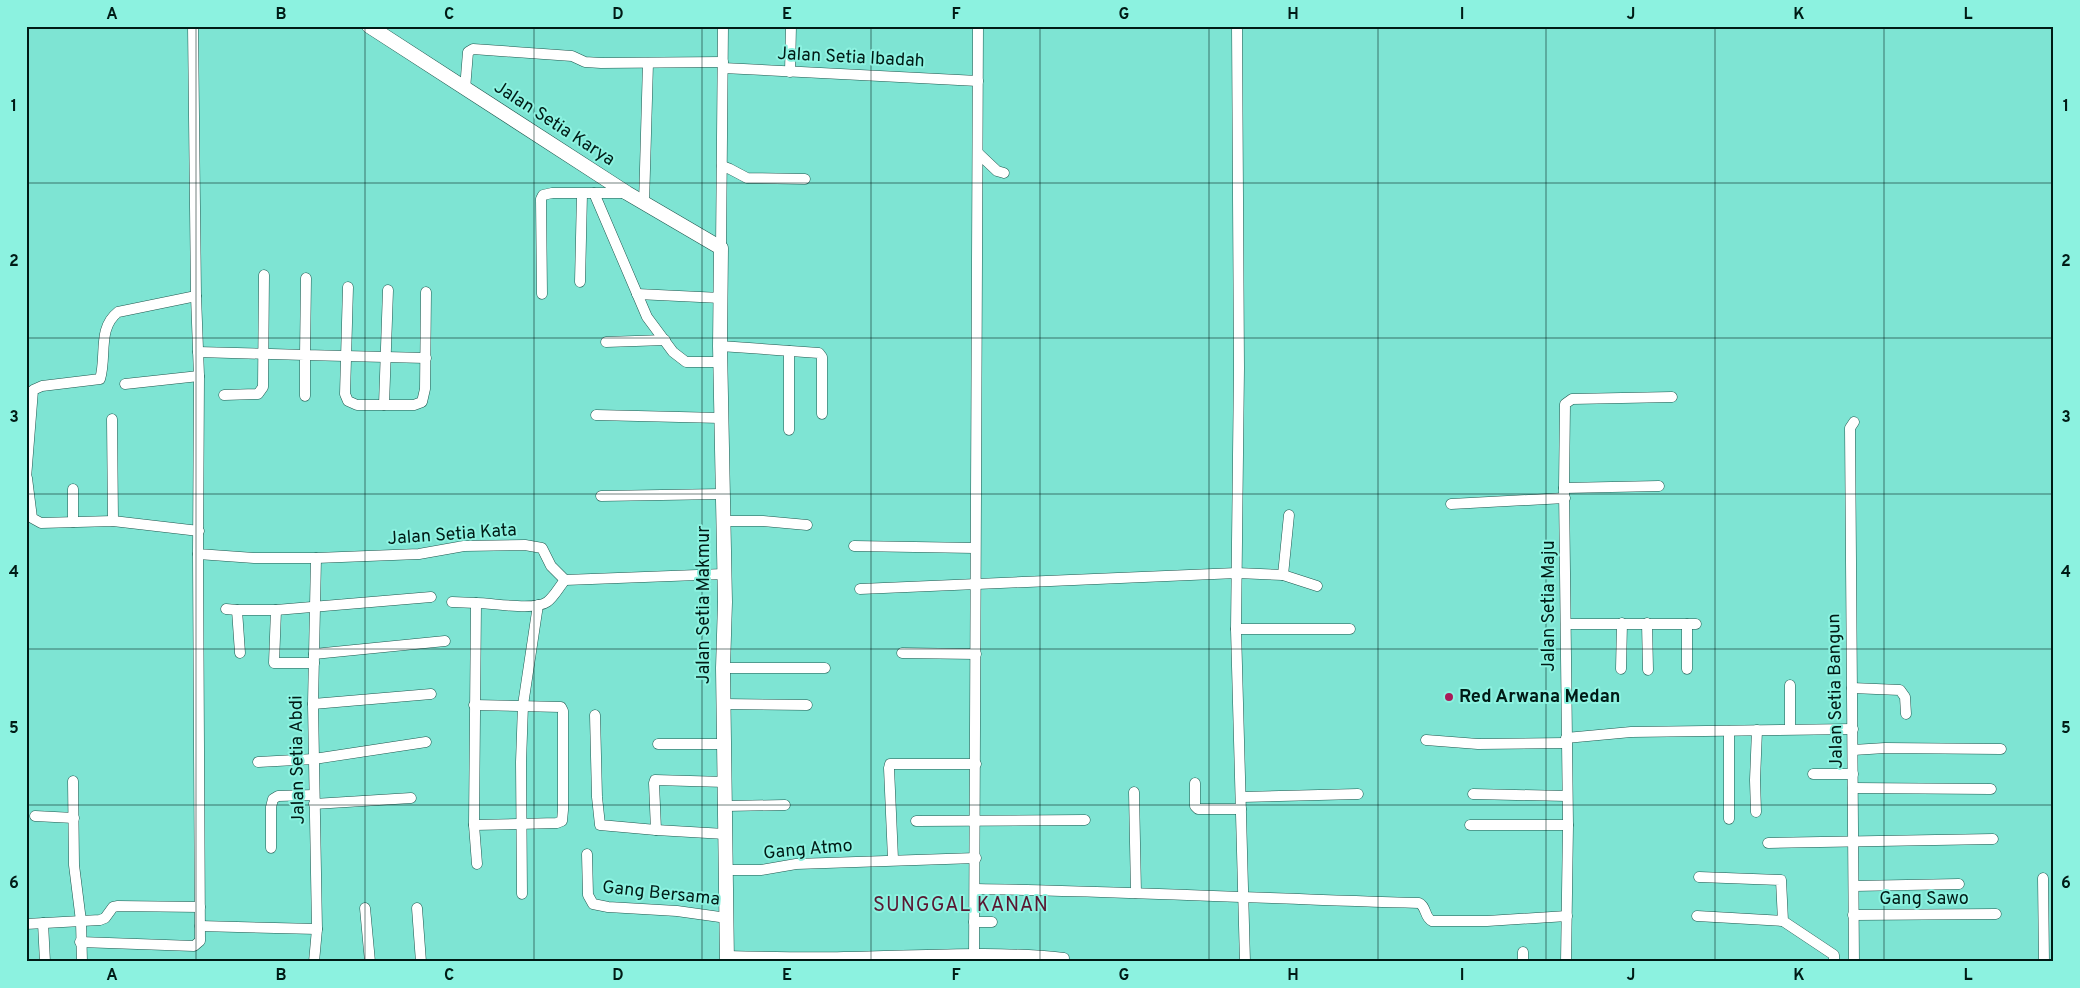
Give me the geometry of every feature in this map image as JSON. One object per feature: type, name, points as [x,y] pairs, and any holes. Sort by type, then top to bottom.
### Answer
[{"type":"main road","name":"Jalan Setia Karya","points":[[369,26],[644,204],[721,248]]},
{"type":"main road","name":"Jalan Setia Makmur","points":[[721,248],[720,418],[724,574],[723,704],[727,959]]},
{"type":"street","points":[[80,942],[194,946],[200,941],[199,376],[196,296],[193,26]]},
{"type":"street","points":[[721,248],[723,26]]},
{"type":"street","points":[[790,72],[791,26]]},
{"type":"street","points":[[974,958],[976,889],[975,548],[979,154],[978,26]]},
{"type":"street","points":[[1237,26],[1239,368],[1236,629],[1245,962]]},
{"type":"street","name":"Jalan Setia Ibadah","points":[[465,89],[468,52],[473,49],[572,56],[585,62],[723,65],[790,72],[978,81]]},
{"type":"street","points":[[644,204],[648,63]]},
{"type":"street","points":[[979,154],[997,171],[1004,173]]},
{"type":"street","points":[[722,166],[747,178],[805,179]]},
{"type":"street","points":[[542,294],[541,200],[546,193],[627,193]]},
{"type":"street","points":[[594,193],[647,317],[677,356],[686,362],[720,362]]},
{"type":"street","points":[[580,282],[582,194]]},
{"type":"street","points":[[224,395],[252,395],[261,392],[263,387],[264,275]]},
{"type":"street","points":[[305,396],[306,278]]},
{"type":"street","points":[[348,287],[346,394],[348,401],[357,405],[414,404],[422,402],[424,398],[426,358],[426,292]]},
{"type":"street","points":[[384,405],[388,290]]},
{"type":"street","points":[[637,294],[721,298]]},
{"type":"street","points":[[196,296],[118,312],[111,317],[105,332],[100,379],[42,386],[33,390],[27,441],[26,478],[32,518],[41,523],[113,521],[199,531]]},
{"type":"street","points":[[606,342],[665,340]]},
{"type":"street","points":[[720,346],[817,352],[821,354],[822,414]]},
{"type":"street","points":[[789,351],[789,430]]},
{"type":"street","points":[[198,352],[426,358]]},
{"type":"street","points":[[125,384],[199,376]]},
{"type":"street","name":"Jalan Setia Maju","points":[[1566,962],[1568,825],[1564,493],[1565,404],[1568,400],[1579,399],[1672,397]]},
{"type":"street","points":[[596,415],[720,418]]},
{"type":"street","points":[[112,419],[113,521]]},
{"type":"street","name":"Jalan Setia Bangun","points":[[1854,422],[1850,428],[1854,962]]},
{"type":"street","points":[[1452,504],[1659,486]]},
{"type":"street","points":[[73,489],[73,522]]},
{"type":"street","points":[[601,496],[722,494]]},
{"type":"street","points":[[1282,576],[1289,515]]},
{"type":"street","points":[[723,521],[763,521],[807,525]]},
{"type":"street","name":"Jalan Setia Kata","points":[[198,554],[254,558],[316,558],[419,554],[464,546],[525,545],[542,548],[551,566],[565,580]]},
{"type":"street","points":[[854,546],[975,548]]},
{"type":"street","name":"Jalan Setia Abdi","points":[[314,962],[317,929],[313,704],[316,558]]},
{"type":"street","points":[[860,589],[1237,573],[1282,576],[1318,586]]},
{"type":"street","points":[[452,602],[538,605],[544,604],[550,599],[565,580],[724,574]]},
{"type":"street","points":[[226,609],[276,610],[431,597]]},
{"type":"street","points":[[476,603],[474,825],[477,864]]},
{"type":"street","points":[[522,894],[523,705],[538,605]]},
{"type":"street","points":[[237,610],[240,653]]},
{"type":"street","points":[[276,610],[274,663],[445,641]]},
{"type":"street","points":[[1622,623],[1622,669]]},
{"type":"street","points":[[1646,623],[1648,670]]},
{"type":"street","points":[[1566,624],[1692,624],[1687,669]]},
{"type":"street","points":[[1236,629],[1350,629]]},
{"type":"street","points":[[902,654],[976,654]]},
{"type":"street","points":[[723,668],[825,668]]},
{"type":"street","points":[[1790,685],[1790,730]]},
{"type":"street","points":[[1852,688],[1900,690],[1904,697],[1906,714]]},
{"type":"street","points":[[313,704],[431,694]]},
{"type":"street","points":[[723,704],[807,705]]},
{"type":"street","points":[[474,705],[561,707],[563,711],[564,810],[562,821],[557,823],[474,825]]},
{"type":"street","points":[[595,715],[600,825],[725,834]]},
{"type":"street","points":[[1426,740],[1478,744],[1566,740],[1631,732],[1853,729]]},
{"type":"street","points":[[1756,812],[1757,730]]},
{"type":"street","points":[[1729,731],[1729,819]]},
{"type":"street","points":[[258,762],[314,759],[426,742]]},
{"type":"street","points":[[658,744],[724,744]]},
{"type":"street","points":[[1853,750],[1886,748],[2000,749]]},
{"type":"street","points":[[893,860],[888,768],[890,764],[976,764]]},
{"type":"street","points":[[1812,774],[1853,774]]},
{"type":"street","points":[[656,830],[655,780],[725,782]]},
{"type":"street","points":[[73,781],[74,865],[81,921],[80,942],[82,962]]},
{"type":"street","points":[[1194,783],[1197,809],[1241,809]]},
{"type":"street","points":[[1853,788],[1991,789]]},
{"type":"street","points":[[1134,792],[1136,893]]},
{"type":"street","points":[[1242,797],[1358,794]]},
{"type":"street","points":[[1473,794],[1567,796]]},
{"type":"street","points":[[271,848],[271,807],[273,799],[278,796],[314,799],[411,798]]},
{"type":"street","points":[[726,806],[785,805]]},
{"type":"street","points":[[35,816],[74,818]]},
{"type":"street","points":[[916,822],[1086,820]]},
{"type":"street","points":[[1470,825],[1568,825]]},
{"type":"street","points":[[1768,843],[1993,840]]},
{"type":"street","name":"Gang Bersama","points":[[587,854],[588,895],[592,903],[608,907],[677,911],[727,918]]},
{"type":"street","name":"Gang Atmo","points":[[726,870],[761,870],[796,864],[976,858]]},
{"type":"street","points":[[1699,876],[1781,880],[1782,921]]},
{"type":"street","points":[[2042,878],[2044,962]]},
{"type":"street","points":[[1854,886],[1959,884]]},
{"type":"street","points":[[976,889],[1419,903],[1432,921],[1487,921],[1568,916]]},
{"type":"street","points":[[26,924],[100,920],[113,907],[118,906],[200,907]]},
{"type":"street","points":[[365,908],[370,962]]},
{"type":"street","points":[[416,908],[421,962]]},
{"type":"street","name":"Gang Sawo","points":[[1853,916],[1996,914]]},
{"type":"street","points":[[1697,916],[1782,921],[1834,956],[1834,962]]},
{"type":"street","points":[[974,922],[992,922]]},
{"type":"street","points":[[43,924],[45,962]]},
{"type":"street","points":[[200,926],[317,929]]},
{"type":"street","points":[[727,959],[843,957],[974,958],[1030,954],[1064,958]]},
{"type":"place","name":"Red Arwana Medan","points":[[1449,697]]},
{"type":"district","name":"SUNGGAL KANAN","points":[[961,906]]}]
